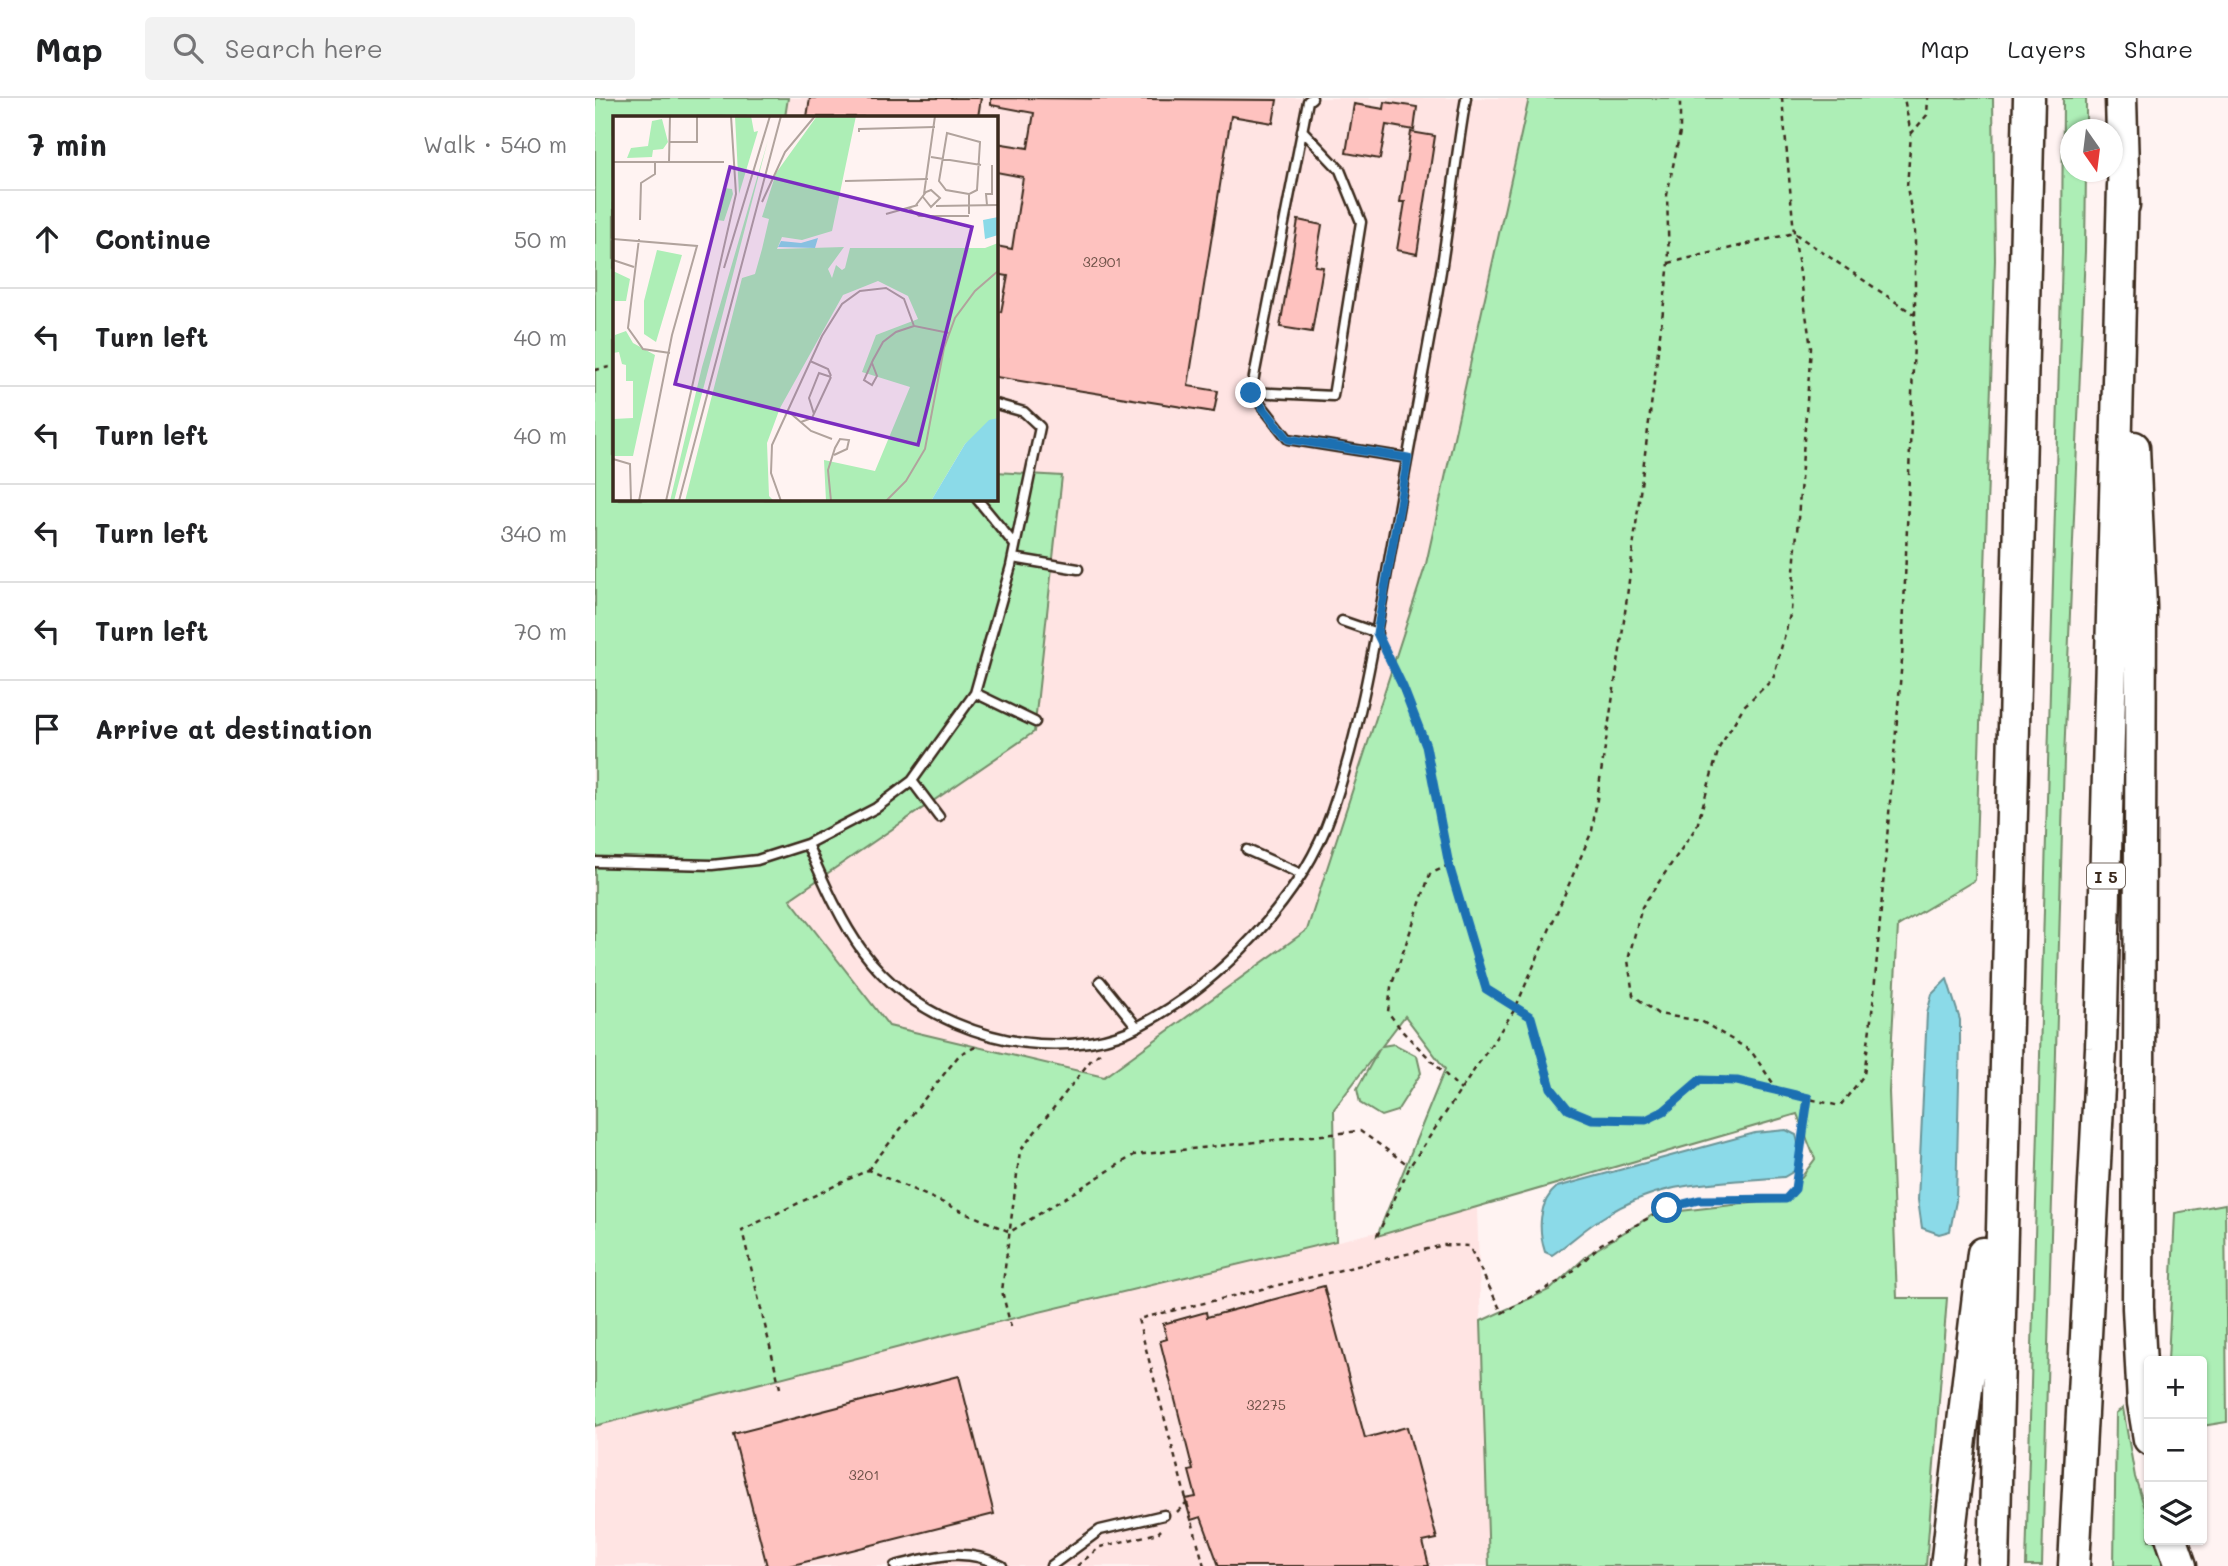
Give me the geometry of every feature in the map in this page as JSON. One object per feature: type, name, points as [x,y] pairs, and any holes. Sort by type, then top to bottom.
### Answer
[{"type":"highway","points":[[1994,1566],[2004,1058],[2029,98]]},
{"type":"highway","name":"I 5","points":[[2074,1566],[2101,1048],[2123,185],[2121,98]]},
{"type":"highway","points":[[2123,185],[2141,607],[2138,1308],[2146,1419]]},
{"type":"highway","points":[[1945,1566],[1956,1496],[2004,1058]]},
{"type":"highway","points":[[2174,1545],[2181,1566]]},
{"type":"lane","points":[[1312,98],[1308,101],[1302,130],[1251,393],[1288,439],[1408,458]]},
{"type":"lane","points":[[807,844],[834,904],[857,944],[883,977],[926,1011],[994,1038],[1021,1043],[1080,1043],[1137,1027],[1204,985],[1265,924],[1301,874],[1331,815],[1377,633],[1441,268],[1463,99]]},
{"type":"lane","points":[[1251,393],[1333,396],[1361,222],[1340,170],[1302,130]]},
{"type":"lane","points":[[595,862],[712,865],[757,860],[807,844],[876,808],[912,781],[975,693],[1013,558],[1040,427],[1024,412],[997,404]]},
{"type":"lane","points":[[978,500],[1015,545]]},
{"type":"lane","points":[[1013,558],[1078,569]]},
{"type":"lane","points":[[1342,621],[1377,633]]},
{"type":"lane","points":[[975,693],[1035,722]]},
{"type":"lane","points":[[912,781],[939,817]]},
{"type":"lane","points":[[1247,850],[1301,874]]},
{"type":"lane","points":[[1100,981],[1137,1027]]},
{"type":"lane","points":[[1051,1566],[1100,1530],[1168,1518]]},
{"type":"lane","points":[[895,1566],[963,1553],[987,1558],[1002,1566]]},
{"type":"path","points":[[1377,1236],[1410,1167],[1515,1009],[1592,831],[1621,644],[1669,263],[1667,195],[1681,132],[1680,98]]},
{"type":"path","points":[[1779,1092],[1751,1051],[1701,1021],[1658,1014],[1633,995],[1628,960],[1642,907],[1697,826],[1719,748],[1744,706],[1773,680],[1791,611],[1811,348],[1794,233],[1782,98]]},
{"type":"path","points":[[1377,633],[1403,687],[1426,746],[1449,865],[1486,989],[1531,1017],[1551,1088],[1568,1109],[1592,1119],[1646,1120],[1664,1111],[1700,1080],[1737,1081],[1840,1105],[1864,1075],[1902,660],[1916,315],[1915,232],[1907,187],[1911,134],[1904,98]]},
{"type":"path","points":[[1911,134],[1927,115],[1928,98]]},
{"type":"path","points":[[1669,263],[1794,233],[1916,315]]},
{"type":"path","points":[[595,370],[610,367]]},
{"type":"path","points":[[1449,865],[1430,874],[1391,987],[1388,1012],[1403,1032],[1461,1090]]},
{"type":"path","points":[[780,1388],[742,1230],[868,1170],[960,1054],[994,1038]]},
{"type":"path","points":[[1011,1327],[1002,1291],[1020,1151],[1091,1060],[1109,1047]]},
{"type":"path","points":[[1204,1566],[1138,1319],[1444,1245],[1469,1247],[1503,1313],[1567,1278],[1601,1244],[1667,1208],[1699,1200],[1786,1199],[1795,1189],[1808,1098]]},
{"type":"path","points":[[1010,1232],[1134,1155],[1360,1131],[1410,1167]]},
{"type":"path","points":[[868,1170],[1010,1232]]},
{"type":"path","points":[[1077,1566],[1100,1547],[1158,1533],[1168,1518],[1187,1502]]},
{"type":"shaded area","points":[[788,98],[1529,98],[1426,564],[1307,930],[1104,1077],[889,1026],[790,899],[1034,732],[1061,476],[997,472],[997,116],[785,116]]},
{"type":"shaded area","points":[[1477,1208],[1489,1566],[595,1566],[595,1426],[981,1326]]},
{"type":"green space","points":[[595,98],[788,98],[785,116],[613,116],[613,500],[997,500],[997,472],[1062,476],[1034,732],[790,899],[889,1026],[1104,1077],[1307,930],[1426,564],[1529,98],[1993,98],[1995,260],[1975,880],[1898,926],[1889,1092],[1897,1298],[1947,1298],[1926,1566],[1489,1566],[1481,1321],[1551,1289],[1589,1254],[1654,1214],[1785,1199],[1815,1159],[1797,1114],[1377,1236],[1445,1069],[1405,1016],[1382,1046],[1394,1044],[1417,1056],[1421,1073],[1397,1111],[1381,1116],[1360,1103],[1357,1089],[1380,1048],[1334,1109],[1336,1241],[981,1326],[595,1426]]},
{"type":"green space","points":[[2063,98],[2086,98],[2086,119],[2063,119]]},
{"type":"green space","points":[[2062,182],[2086,182],[2064,758],[2042,1566],[2026,1566]]},
{"type":"green space","points":[[2225,1204],[2227,1422],[2207,1425],[2207,1356],[2168,1356],[2175,1213]]},
{"type":"green space","points":[[2123,1408],[2135,1477],[2144,1505],[2144,1545],[2158,1545],[2164,1566],[2114,1566],[2116,1413]]},
{"type":"water","points":[[1947,979],[1960,1020],[1956,1201],[1950,1231],[1939,1234],[1922,1228],[1918,1200],[1927,1013],[1932,994]]},
{"type":"water","points":[[1786,1130],[1796,1135],[1801,1153],[1796,1170],[1784,1177],[1714,1182],[1648,1195],[1598,1220],[1552,1255],[1545,1252],[1541,1217],[1546,1200],[1557,1187],[1755,1133]]},
{"type":"building","points":[[810,98],[981,98],[978,116],[807,116]]},
{"type":"building","points":[[991,98],[1277,100],[1273,123],[1231,116],[1188,386],[1218,391],[1214,412],[997,377],[997,311],[1001,312],[1008,276],[997,274],[997,246],[1012,249],[1023,177],[997,172],[997,143],[1028,148],[1034,113],[991,105]]},
{"type":"building","points":[[1385,102],[1417,107],[1414,130],[1386,125],[1380,159],[1346,153],[1354,104],[1384,109]]},
{"type":"building","points":[[1411,132],[1435,136],[1417,254],[1397,250],[1405,202],[1400,202]]},
{"type":"building","points":[[1298,220],[1322,225],[1315,266],[1323,267],[1312,332],[1280,327]]},
{"type":"building","points":[[1324,1286],[1365,1438],[1407,1427],[1437,1539],[1423,1542],[1429,1566],[1219,1566],[1201,1517],[1191,1520],[1185,1499],[1196,1497],[1189,1471],[1193,1470],[1160,1341],[1167,1339],[1163,1324],[1206,1312],[1207,1317]]},
{"type":"building","points":[[959,1376],[994,1514],[789,1566],[767,1566],[733,1434]]},
{"type":"route","points":[[1251,393],[1288,439],[1408,458],[1377,633],[1403,687],[1426,746],[1449,865],[1486,989],[1531,1017],[1551,1088],[1568,1109],[1592,1119],[1646,1120],[1664,1111],[1700,1080],[1737,1081],[1808,1098],[1795,1189],[1786,1199],[1699,1200],[1667,1208]]}]
